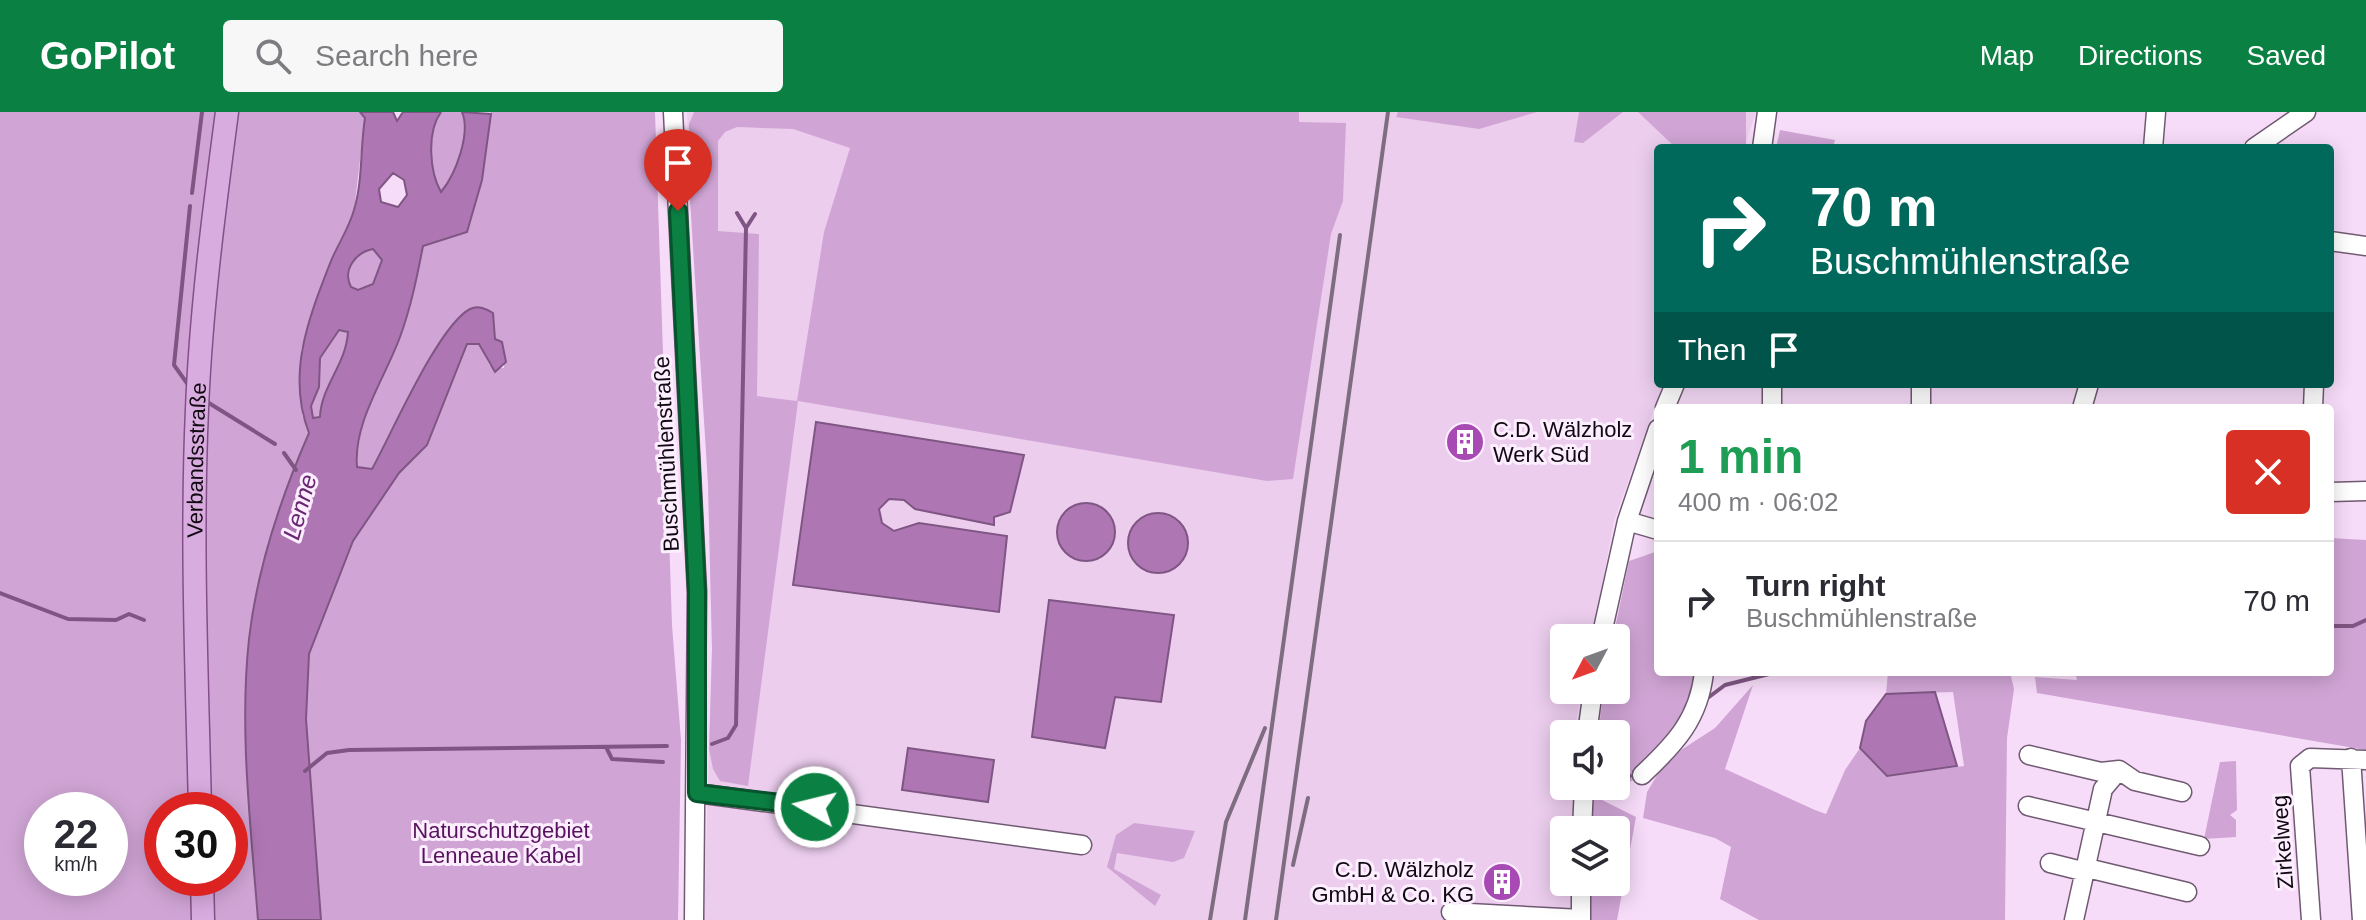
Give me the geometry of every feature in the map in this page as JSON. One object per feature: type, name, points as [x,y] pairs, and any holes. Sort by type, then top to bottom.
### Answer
[{"type":"main road","name":"Verbandsstraße","points":[[200,792],[194,520],[197,410],[210,244],[227,112]]},
{"type":"main road","points":[[202,896],[203,920]]},
{"type":"street","name":"Buschmühlenstraße","points":[[673,112],[697,592],[694,920]]},
{"type":"street","points":[[1763,144],[1767,112]]},
{"type":"street","points":[[2153,144],[2156,112]]},
{"type":"street","points":[[2260,144],[2306,112]]},
{"type":"street","points":[[2334,242],[2366,246]]},
{"type":"street","points":[[1604,624],[1627,521],[1654,441]]},
{"type":"street","points":[[2334,492],[2366,491]]},
{"type":"street","points":[[1627,521],[1654,529]]},
{"type":"street","points":[[1642,775],[1677,743],[1691,723],[1702,693],[1704,676]]},
{"type":"street","points":[[2029,755],[2101,772],[2119,770],[2135,781],[2182,792]]},
{"type":"street","name":"Zirkelweg","points":[[2311,920],[2300,766],[2310,758],[2358,759],[2362,920]]},
{"type":"street","points":[[2074,920],[2103,789],[2119,770]]},
{"type":"street","points":[[697,793],[1082,845]]},
{"type":"street","points":[[2028,806],[2200,846]]},
{"type":"street","points":[[2050,863],[2187,892]]},
{"type":"street","points":[[1451,912],[1581,920],[1581,896]]},
{"type":"shaded area","points":[[687,112],[1756,112],[1745,144],[1654,144],[1654,388],[1662,388],[1614,521],[1595,624],[1550,624],[1550,704],[1579,704],[1577,720],[1550,720],[1550,800],[1576,800],[1576,816],[1550,816],[1550,896],[1580,896],[1581,920],[704,920],[712,649],[708,484]]},
{"type":"green space","name":"Naturschutzgebiet Lenneaue Kabel","points":[[0,112],[360,112],[365,118],[354,211],[331,260],[301,350],[302,415],[309,433],[278,516],[258,599],[248,684],[249,772],[308,771],[306,719],[309,654],[353,541],[399,473],[427,445],[467,344],[479,344],[490,366],[504,368],[505,351],[449,328],[372,469],[357,467],[357,450],[365,417],[404,326],[423,246],[467,232],[482,180],[491,112],[655,112],[672,625],[681,740],[678,920],[0,920]]},
{"type":"green space","points":[[441,112],[462,112],[465,131],[457,165],[441,192],[434,174],[431,141]]},
{"type":"green space","points":[[694,112],[1299,112],[1299,122],[1346,123],[1343,201],[1331,234],[1293,479],[1267,481],[798,401],[748,786],[720,781],[713,769],[709,749],[712,649],[708,484],[690,200],[689,124]],"holes":[[[737,127],[793,129],[850,148],[824,232],[797,401],[757,396],[759,234],[718,231],[718,141],[725,132]]]},
{"type":"green space","points":[[1398,112],[1537,112],[1479,129],[1396,117]]},
{"type":"green space","points":[[1579,112],[1623,112],[1583,143],[1574,142]]},
{"type":"green space","points":[[1638,112],[1746,112],[1746,144],[1672,144]]},
{"type":"green space","points":[[1780,130],[1835,140],[1834,144],[1777,144]]},
{"type":"green space","points":[[373,249],[382,260],[373,284],[358,290],[350,287],[348,274],[352,263],[361,254]]},
{"type":"green space","points":[[344,329],[348,332],[347,354],[333,375],[320,417],[312,418],[311,406],[319,387],[320,358],[333,334]]},
{"type":"green space","points":[[2334,538],[2366,540],[2366,750],[2037,693],[2035,677],[2077,680],[2076,676],[2334,676]]},
{"type":"green space","points":[[1654,552],[1654,676],[1704,676],[1702,693],[1642,775],[1630,782],[1630,720],[1600,720],[1602,704],[1630,704],[1630,624],[1616,624],[1629,561]]},
{"type":"green space","points":[[1888,676],[2011,676],[2014,689],[2007,738],[2005,920],[1759,920],[1720,899],[1731,847],[1715,838],[1643,818],[1647,792],[1659,772],[1681,750],[1715,728],[1753,685],[1725,769],[1815,810],[1826,814],[1845,770],[1860,748],[1887,776],[1964,766],[1953,692],[1886,694]]},
{"type":"green space","points":[[2236,761],[2237,810],[2230,815],[2236,820],[2236,837],[2204,839],[2220,762]]},
{"type":"green space","points":[[1583,800],[1602,800],[1636,817],[1630,850],[1630,816],[1582,816]]},
{"type":"green space","points":[[1134,823],[1195,831],[1184,858],[1173,862],[1117,853],[1114,869],[1161,895],[1155,906],[1107,867],[1116,835]]},
{"type":"green space","points":[[1581,896],[1621,896],[1617,920],[1581,920]]},
{"type":"water","name":"Lenne","points":[[360,112],[393,112],[397,121],[403,112],[441,112],[433,131],[431,153],[441,192],[452,175],[463,142],[462,112],[491,114],[482,180],[467,232],[423,246],[404,326],[365,417],[357,450],[357,467],[372,469],[430,358],[457,319],[470,309],[479,307],[493,313],[495,339],[502,342],[506,362],[495,372],[479,344],[467,344],[427,445],[399,473],[353,541],[309,654],[306,719],[321,920],[258,920],[246,744],[249,639],[258,586],[272,534],[309,433],[302,411],[300,389],[303,346],[323,282],[354,210],[365,118]],"holes":[[[393,173],[404,180],[407,195],[398,207],[381,202],[379,189]],[[373,249],[382,260],[373,284],[358,290],[351,287],[348,274],[356,258]],[[339,330],[348,332],[343,355],[321,406],[320,417],[313,418],[311,406],[319,387],[320,358]]]},
{"type":"water","points":[[816,422],[1024,455],[1010,512],[994,517],[994,525],[915,509],[904,500],[889,499],[879,509],[882,523],[894,531],[919,523],[1007,536],[999,612],[793,585]]},
{"type":"water","points":[[1086,503],[1107,511],[1115,532],[1107,553],[1086,561],[1065,553],[1057,532],[1065,511]]},
{"type":"water","points":[[1158,513],[1179,522],[1188,543],[1179,564],[1158,573],[1137,564],[1128,543],[1137,522]]},
{"type":"water","points":[[1049,600],[1174,615],[1161,702],[1115,697],[1105,748],[1032,737]]},
{"type":"water","points":[[1935,692],[1957,766],[1887,776],[1860,748],[1866,721],[1886,694]]},
{"type":"water","points":[[908,748],[994,760],[988,802],[902,790]]},
{"type":"waterway","points":[[192,193],[202,112]]},
{"type":"waterway","points":[[189,386],[174,365],[190,206]]},
{"type":"waterway","points":[[712,744],[728,738],[736,725],[746,228],[737,213]]},
{"type":"waterway","points":[[746,228],[755,214]]},
{"type":"waterway","points":[[204,400],[275,444]]},
{"type":"waterway","name":"Lenne","points":[[284,453],[296,470]]},
{"type":"waterway","points":[[0,593],[68,619],[116,620],[129,614],[144,620]]},
{"type":"waterway","points":[[2334,626],[2353,626],[2366,620]]},
{"type":"waterway","points":[[1709,697],[1725,685],[1761,676]]},
{"type":"waterway","points":[[305,771],[327,753],[349,750],[667,746]]},
{"type":"waterway","points":[[606,747],[612,759],[663,762]]},
{"type":"railway","points":[[1276,920],[1388,112]]},
{"type":"railway","points":[[1245,920],[1340,235]]},
{"type":"railway","points":[[1210,920],[1226,822],[1265,728]]},
{"type":"railway","points":[[1293,865],[1308,798]]},
{"type":"place","name":"C.D. Wälzholz Werk Süd","points":[[1465,442]]},
{"type":"place","name":"C.D. Wälzholz GmbH & Co. KG","points":[[1502,882]]},
{"type":"route","points":[[678,211],[697,592],[697,793],[815,807]]}]
